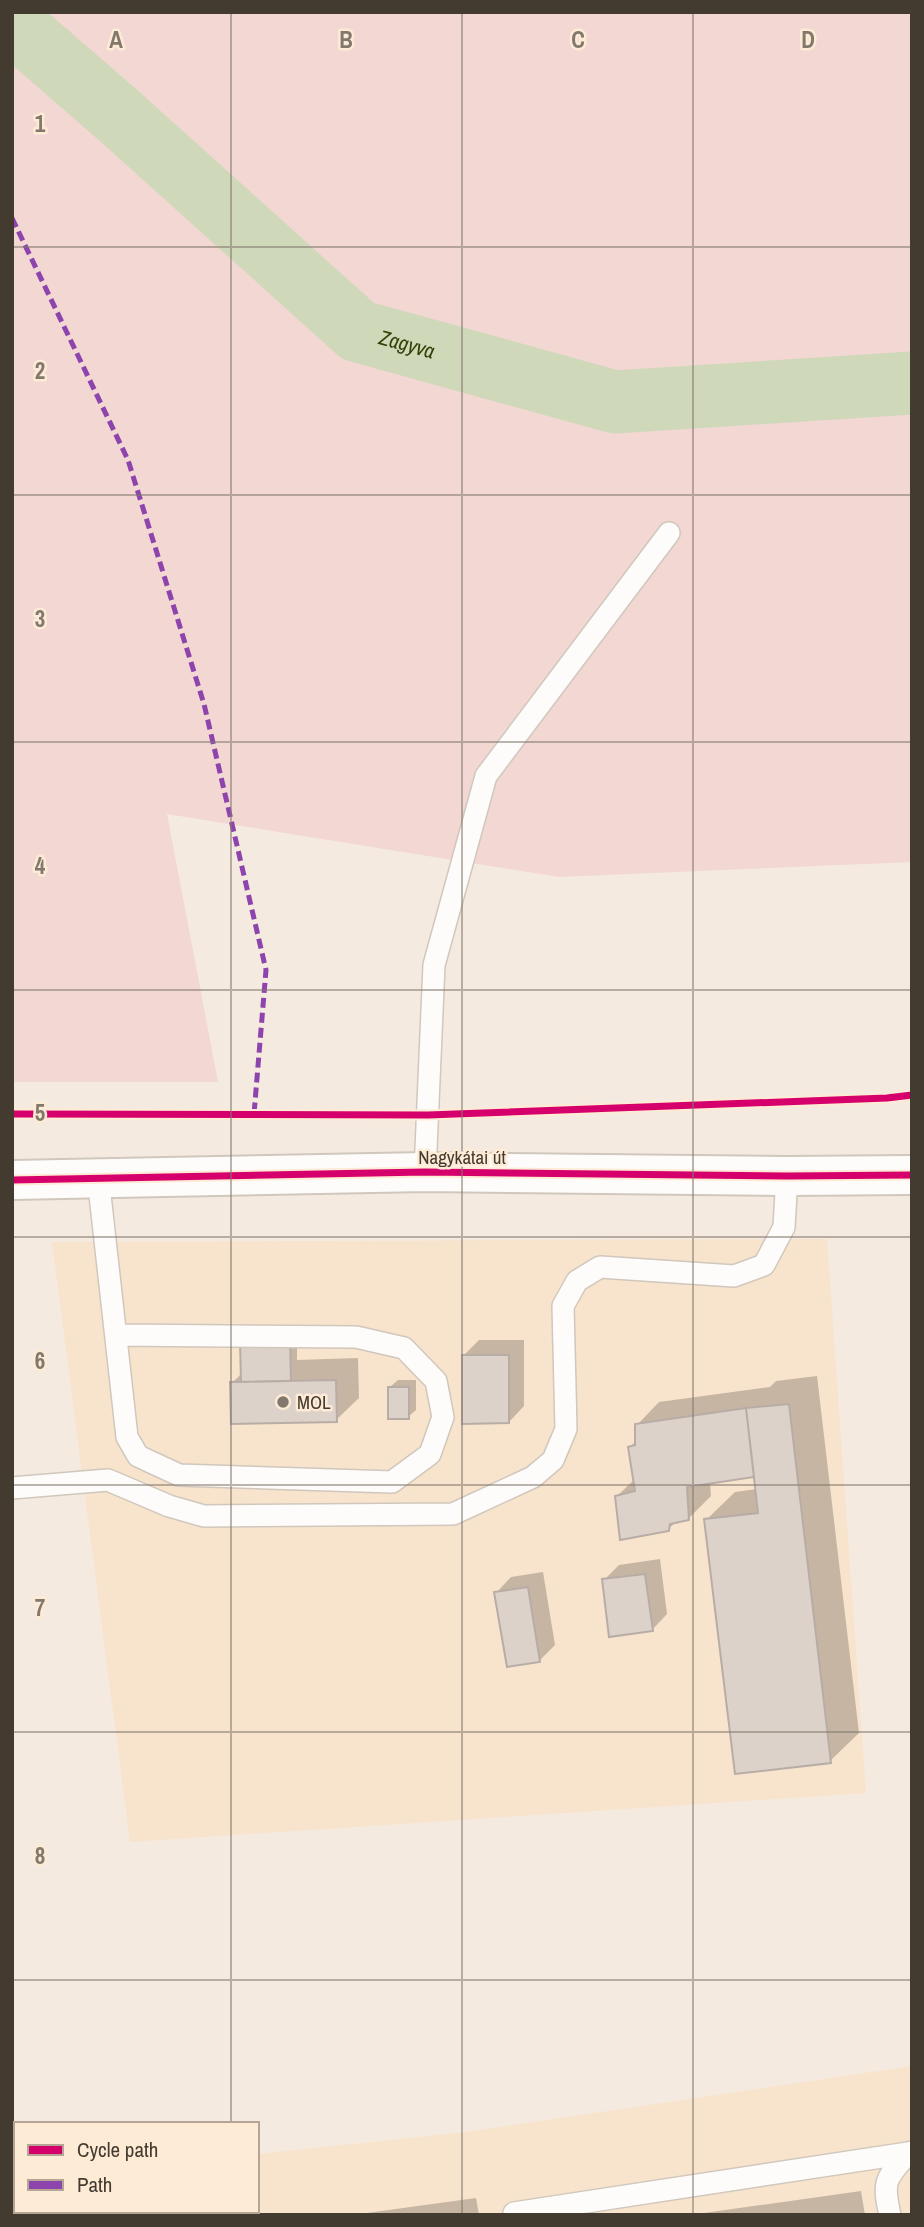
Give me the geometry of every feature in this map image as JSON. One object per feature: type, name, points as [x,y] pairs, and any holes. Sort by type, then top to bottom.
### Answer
[{"type":"street","name":"Nagykátai út","points":[[12,1180],[425,1172],[912,1175]]},
{"type":"lane","points":[[425,1172],[434,965],[486,776],[669,533]]},
{"type":"lane","points":[[12,1488],[108,1480],[169,1506],[204,1516],[453,1514],[533,1477],[554,1460],[566,1429],[563,1306],[577,1281],[600,1266],[734,1276],[764,1265],[784,1227],[787,1176]]},
{"type":"lane","points":[[98,1177],[127,1437],[138,1456],[180,1475],[391,1482],[430,1454],[443,1416],[436,1381],[404,1348],[356,1337],[117,1335]]},
{"type":"lane","points":[[514,2213],[910,2152]]},
{"type":"lane","points":[[890,2215],[884,2190],[890,2175],[910,2152]]},
{"type":"shaded area","points":[[12,12],[912,12],[912,862],[559,877],[167,814],[218,1082],[12,1082]]},
{"type":"shaded area","points":[[827,1239],[866,1793],[130,1842],[52,1242]]},
{"type":"shaded area","points":[[912,2066],[912,2215],[12,2215],[12,2179],[14,2213],[259,2213],[259,2154],[466,2132]]},
{"type":"building","points":[[290,1340],[291,1381],[241,1382],[240,1341]]},
{"type":"building","points":[[462,1355],[509,1355],[509,1423],[462,1424]]},
{"type":"building","name":"MOL","points":[[336,1380],[337,1422],[231,1424],[230,1382]]},
{"type":"building","points":[[388,1387],[409,1387],[409,1419],[388,1419]]},
{"type":"building","points":[[789,1404],[831,1763],[735,1774],[704,1519],[758,1513],[746,1408]]},
{"type":"building","points":[[746,1408],[754,1477],[687,1487],[689,1520],[670,1524],[669,1531],[620,1540],[615,1496],[635,1491],[628,1447],[635,1445],[635,1424]]},
{"type":"building","points":[[645,1574],[653,1631],[609,1637],[602,1579]]},
{"type":"building","points":[[528,1587],[540,1662],[507,1667],[494,1592]]},
{"type":"waterway","name":"Zagyva","points":[[12,23],[358,331],[615,402],[912,383]]},
{"type":"marked path","points":[[12,218],[128,460],[204,704],[266,970],[254,1114],[247,1114]]},
{"type":"cycle path","points":[[12,1114],[428,1115],[912,1095]]},
{"type":"cycle path","points":[[12,1180],[425,1172],[912,1175]]},
{"type":"place","name":"MOL","points":[[283,1402]]}]
